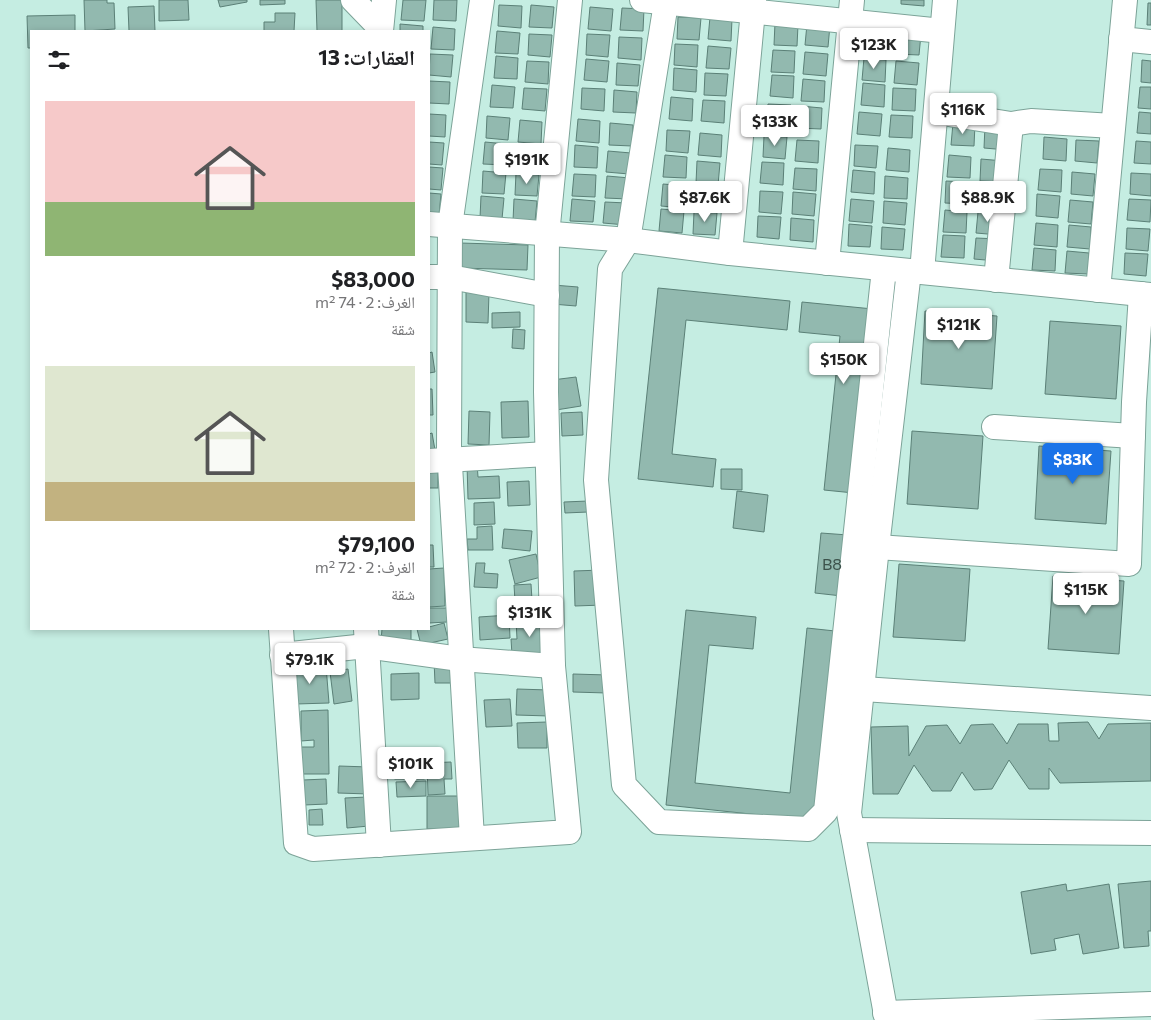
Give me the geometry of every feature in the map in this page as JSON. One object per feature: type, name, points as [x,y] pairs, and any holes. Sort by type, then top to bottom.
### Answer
[{"type":"street","points":[[353,0],[381,30]]},
{"type":"street","points":[[381,30],[384,0]]},
{"type":"street","points":[[472,838],[460,659],[439,460],[439,277],[440,225],[482,0]]},
{"type":"street","points":[[281,630],[296,843],[313,849],[569,832],[553,666],[547,454],[547,235],[570,0]]},
{"type":"street","points":[[642,0],[851,11],[942,31]]},
{"type":"street","points":[[945,0],[936,112],[916,272],[877,548],[849,813],[886,1016],[1151,1004]]},
{"type":"street","points":[[1098,290],[1125,0]]},
{"type":"street","points":[[666,2],[628,240],[610,268],[596,480],[624,785],[659,822],[808,829],[826,811],[884,268]]},
{"type":"street","points":[[730,253],[754,6]]},
{"type":"street","points":[[827,263],[851,11]]},
{"type":"street","points":[[1121,40],[1151,42]]},
{"type":"street","points":[[936,112],[1010,124],[1031,121],[1113,126]]},
{"type":"street","points":[[996,280],[1010,124]]},
{"type":"street","points":[[440,225],[628,240],[730,253],[1146,294],[1133,436],[1128,564],[877,548]]},
{"type":"street","points":[[439,277],[547,295]]},
{"type":"street","points":[[994,427],[1133,436]]},
{"type":"street","points":[[439,460],[547,454]]},
{"type":"street","points":[[282,655],[366,637],[460,659],[553,666]]},
{"type":"street","points":[[366,637],[379,844]]},
{"type":"street","points":[[863,689],[1151,708]]},
{"type":"street","points":[[852,830],[1151,833]]},
{"type":"building","points":[[84,0],[107,0],[107,3],[114,3],[115,29],[85,30]]},
{"type":"building","points":[[159,0],[188,0],[189,20],[159,21]]},
{"type":"building","points":[[218,0],[247,0],[247,2],[220,7]]},
{"type":"building","points":[[260,0],[285,0],[285,4],[260,5]]},
{"type":"building","points":[[316,0],[342,0],[342,30],[317,30]]},
{"type":"building","points":[[403,0],[426,0],[424,21],[401,20]]},
{"type":"building","points":[[434,0],[457,0],[456,21],[433,20]]},
{"type":"building","points":[[901,0],[924,0],[924,6],[901,4]]},
{"type":"building","points":[[1148,3],[1151,3],[1151,25],[1147,25]]},
{"type":"building","points":[[499,5],[522,6],[521,28],[498,26]]},
{"type":"building","points":[[531,5],[554,7],[552,28],[529,27]]},
{"type":"building","points":[[154,6],[155,30],[129,30],[128,7]]},
{"type":"building","points":[[590,7],[613,9],[611,31],[588,29]]},
{"type":"building","points":[[622,8],[644,9],[643,31],[620,30]]},
{"type":"building","points":[[275,13],[295,13],[294,30],[264,30],[264,22],[275,22]]},
{"type":"building","points":[[75,15],[75,30],[30,30],[30,48],[28,48],[27,16]]},
{"type":"building","points":[[678,17],[701,18],[699,40],[677,39]]},
{"type":"building","points":[[710,17],[732,19],[731,41],[708,39]]},
{"type":"building","points":[[775,23],[798,25],[797,46],[774,45]]},
{"type":"building","points":[[400,24],[423,26],[423,30],[400,30]]},
{"type":"building","points":[[807,24],[830,25],[828,47],[805,45]]},
{"type":"building","points":[[433,27],[455,29],[454,50],[431,49]]},
{"type":"building","points":[[497,31],[520,33],[518,54],[495,53]]},
{"type":"building","points":[[866,32],[889,34],[888,55],[865,54]]},
{"type":"building","points":[[898,32],[921,34],[919,55],[896,54]]},
{"type":"building","points":[[529,34],[552,35],[550,57],[528,55]]},
{"type":"building","points":[[587,34],[610,35],[608,57],[586,55]]},
{"type":"building","points":[[619,37],[642,38],[641,60],[618,58]]},
{"type":"building","points":[[675,44],[698,45],[697,67],[674,65]]},
{"type":"building","points":[[708,46],[731,48],[729,69],[706,68]]},
{"type":"building","points":[[773,50],[795,51],[794,73],[771,72]]},
{"type":"building","points":[[805,52],[828,54],[826,76],[803,74]]},
{"type":"building","points":[[430,54],[453,55],[451,77],[430,75]]},
{"type":"building","points":[[496,56],[518,58],[517,79],[494,78]]},
{"type":"building","points":[[864,58],[886,60],[885,82],[862,80]]},
{"type":"building","points":[[586,59],[609,61],[607,82],[584,80]]},
{"type":"building","points":[[1142,60],[1151,61],[1151,83],[1141,82]]},
{"type":"building","points":[[527,61],[549,62],[548,84],[525,82]]},
{"type":"building","points":[[896,61],[919,63],[917,85],[894,83]]},
{"type":"building","points":[[617,63],[640,65],[638,86],[616,85]]},
{"type":"building","points":[[674,68],[697,70],[696,92],[673,90]]},
{"type":"building","points":[[705,73],[728,74],[726,96],[704,95]]},
{"type":"building","points":[[772,75],[794,76],[793,98],[770,96]]},
{"type":"building","points":[[803,79],[825,81],[824,102],[801,101]]},
{"type":"building","points":[[430,81],[450,82],[449,104],[430,103]]},
{"type":"building","points":[[863,83],[885,85],[884,107],[861,105]]},
{"type":"building","points":[[492,85],[515,87],[513,108],[490,107]]},
{"type":"building","points":[[1140,87],[1151,87],[1151,109],[1138,108]]},
{"type":"building","points":[[524,88],[547,89],[545,111],[522,109]]},
{"type":"building","points":[[582,88],[605,89],[604,111],[581,109]]},
{"type":"building","points":[[893,88],[916,89],[915,111],[892,110]]},
{"type":"building","points":[[614,90],[637,92],[636,113],[613,112]]},
{"type":"building","points":[[671,97],[693,99],[692,121],[669,119]]},
{"type":"building","points":[[703,100],[725,101],[724,123],[701,121]]},
{"type":"building","points":[[768,104],[791,105],[789,127],[766,126]]},
{"type":"building","points":[[800,106],[822,108],[821,129],[798,128]]},
{"type":"building","points":[[859,112],[882,114],[880,136],[857,134]]},
{"type":"building","points":[[1139,112],[1151,113],[1151,134],[1137,133]]},
{"type":"building","points":[[430,114],[446,115],[445,137],[430,136]]},
{"type":"building","points":[[891,115],[913,116],[912,138],[889,137]]},
{"type":"building","points":[[487,116],[510,118],[508,140],[486,138]]},
{"type":"building","points":[[578,119],[600,121],[599,143],[576,141]]},
{"type":"building","points":[[520,120],[542,122],[541,144],[518,142]]},
{"type":"building","points":[[610,123],[633,125],[632,146],[609,145]]},
{"type":"building","points":[[953,123],[975,124],[974,146],[951,145]]},
{"type":"building","points":[[985,126],[1008,128],[1007,150],[984,148]]},
{"type":"building","points":[[667,130],[690,131],[688,153],[666,151]]},
{"type":"building","points":[[700,133],[722,135],[721,157],[698,155]]},
{"type":"building","points":[[764,136],[787,137],[785,159],[763,157]]},
{"type":"building","points":[[1044,137],[1067,139],[1066,161],[1043,159]]},
{"type":"building","points":[[797,140],[819,141],[818,163],[795,161]]},
{"type":"building","points":[[1076,140],[1099,141],[1097,163],[1075,161]]},
{"type":"building","points":[[1136,141],[1151,142],[1151,164],[1134,163]]},
{"type":"building","points":[[430,142],[444,143],[442,165],[430,164]]},
{"type":"building","points":[[485,142],[507,144],[506,165],[483,164]]},
{"type":"building","points":[[575,145],[598,147],[597,168],[574,167]]},
{"type":"building","points":[[855,145],[878,146],[876,168],[854,166]]},
{"type":"building","points":[[518,148],[540,150],[539,171],[516,170]]},
{"type":"building","points":[[888,148],[910,150],[909,172],[886,170]]},
{"type":"building","points":[[608,151],[631,153],[629,174],[606,172]]},
{"type":"building","points":[[665,155],[687,157],[686,178],[663,177]]},
{"type":"building","points":[[949,155],[971,157],[970,178],[947,177]]},
{"type":"building","points":[[981,159],[1004,161],[1003,182],[980,181]]},
{"type":"building","points":[[697,161],[720,163],[718,185],[696,183]]},
{"type":"building","points":[[762,162],[784,163],[783,185],[760,183]]},
{"type":"building","points":[[430,167],[443,168],[441,190],[430,189]]},
{"type":"building","points":[[795,168],[817,169],[816,191],[793,189]]},
{"type":"building","points":[[1040,169],[1062,170],[1061,192],[1038,190]]},
{"type":"building","points":[[853,170],[875,172],[874,194],[851,192]]},
{"type":"building","points":[[483,171],[506,173],[504,194],[482,193]]},
{"type":"building","points":[[1072,172],[1095,174],[1093,196],[1071,194]]},
{"type":"building","points":[[516,173],[539,175],[537,196],[515,195]]},
{"type":"building","points":[[1131,173],[1151,174],[1151,196],[1130,194]]},
{"type":"building","points":[[574,174],[596,175],[595,197],[572,196]]},
{"type":"building","points":[[607,176],[630,178],[628,199],[605,198]]},
{"type":"building","points":[[885,176],[908,178],[907,199],[884,198]]},
{"type":"building","points":[[946,181],[969,182],[967,204],[945,203]]},
{"type":"building","points":[[663,184],[686,186],[684,208],[661,206]]},
{"type":"building","points":[[696,186],[719,188],[717,209],[694,208]]},
{"type":"building","points":[[979,187],[1002,188],[1000,210],[978,209]]},
{"type":"building","points":[[760,191],[783,192],[781,214],[759,212]]},
{"type":"building","points":[[793,192],[816,194],[814,216],[792,214]]},
{"type":"building","points":[[430,193],[441,194],[439,215],[430,215]]},
{"type":"building","points":[[1037,194],[1060,196],[1058,218],[1036,216]]},
{"type":"building","points":[[481,196],[504,198],[502,219],[480,218]]},
{"type":"building","points":[[514,199],[537,201],[535,222],[513,221]]},
{"type":"building","points":[[572,199],[595,201],[593,222],[570,221]]},
{"type":"building","points":[[851,199],[874,201],[872,223],[849,221]]},
{"type":"building","points":[[1129,199],[1151,200],[1150,222],[1127,220]]},
{"type":"building","points":[[1070,200],[1093,202],[1091,224],[1068,222]]},
{"type":"building","points":[[884,201],[907,203],[905,225],[883,223]]},
{"type":"building","points":[[605,202],[627,203],[626,225],[603,223]]},
{"type":"building","points":[[661,209],[684,211],[682,233],[659,231]]},
{"type":"building","points":[[945,210],[967,212],[966,233],[943,232]]},
{"type":"building","points":[[694,212],[717,213],[715,235],[693,234]]},
{"type":"building","points":[[978,212],[1000,213],[999,235],[976,233]]},
{"type":"building","points":[[758,216],[781,217],[779,239],[757,237]]},
{"type":"building","points":[[791,218],[814,220],[813,242],[790,240]]},
{"type":"building","points":[[1036,223],[1058,225],[1057,247],[1034,245]]},
{"type":"building","points":[[849,224],[872,226],[870,247],[848,246]]},
{"type":"building","points":[[1069,225],[1091,227],[1090,249],[1067,247]]},
{"type":"building","points":[[882,227],[905,229],[903,250],[881,249]]},
{"type":"building","points":[[1127,228],[1150,229],[1148,251],[1126,249]]},
{"type":"building","points":[[943,235],[965,236],[964,258],[941,257]]},
{"type":"building","points":[[976,238],[999,239],[997,261],[974,259]]},
{"type":"building","points":[[460,243],[528,245],[527,270],[459,268]]},
{"type":"building","points":[[1034,248],[1056,250],[1055,271],[1032,270]]},
{"type":"building","points":[[1067,251],[1089,253],[1088,274],[1065,273]]},
{"type":"building","points":[[1125,253],[1148,254],[1146,276],[1124,274]]},
{"type":"building","points":[[553,285],[578,287],[576,306],[552,304]]},
{"type":"building","points":[[658,288],[790,301],[787,330],[686,320],[672,454],[716,459],[713,487],[638,479]]},
{"type":"building","points":[[466,292],[489,293],[488,323],[466,322]]},
{"type":"building","points":[[802,302],[873,309],[854,493],[824,490],[840,336],[799,332]]},
{"type":"building","points":[[925,311],[997,316],[992,389],[921,384]]},
{"type":"building","points":[[520,312],[520,327],[492,328],[492,313]]},
{"type":"building","points":[[1050,321],[1121,326],[1116,399],[1045,394]]},
{"type":"building","points":[[513,329],[525,330],[524,349],[512,348]]},
{"type":"building","points":[[432,352],[435,372],[430,373],[430,353]]},
{"type":"building","points":[[576,377],[581,406],[556,410],[552,380]]},
{"type":"building","points":[[430,389],[432,389],[433,415],[430,415]]},
{"type":"building","points":[[528,401],[529,437],[502,438],[501,402]]},
{"type":"building","points":[[469,411],[490,412],[489,445],[468,444]]},
{"type":"building","points":[[582,412],[583,435],[562,436],[561,413]]},
{"type":"building","points":[[912,431],[983,436],[978,509],[907,504]]},
{"type":"building","points":[[432,433],[435,450],[430,450],[430,434]]},
{"type":"building","points":[[1039,446],[1111,451],[1106,524],[1035,519]]},
{"type":"building","points":[[477,463],[478,477],[499,476],[500,498],[468,499],[467,464]]},
{"type":"building","points":[[430,467],[438,467],[438,488],[430,488]]},
{"type":"building","points":[[721,469],[742,469],[742,490],[721,489]]},
{"type":"building","points":[[529,481],[530,505],[508,506],[507,482]]},
{"type":"building","points":[[737,491],[768,495],[764,532],[733,528]]},
{"type":"building","points":[[588,501],[588,512],[565,513],[564,502]]},
{"type":"building","points":[[494,502],[495,524],[474,525],[474,503]]},
{"type":"building","points":[[492,526],[493,550],[468,550],[467,539],[477,539],[477,527]]},
{"type":"building","points":[[504,529],[532,531],[530,551],[502,548]]},
{"type":"building","points":[[821,533],[848,535],[842,596],[815,593]]},
{"type":"building","points":[[430,545],[433,545],[434,567],[430,567]]},
{"type":"building","points":[[536,554],[541,577],[515,584],[509,560]]},
{"type":"building","points":[[476,563],[485,563],[484,573],[498,574],[497,588],[474,587]]},
{"type":"building","points":[[899,564],[970,569],[965,641],[893,637]]},
{"type":"building","points":[[444,568],[445,606],[430,607],[430,569]]},
{"type":"building","points":[[602,570],[603,605],[575,606],[574,571]]},
{"type":"building","points":[[1053,576],[1124,581],[1119,654],[1048,649]]},
{"type":"building","points":[[531,584],[532,600],[543,599],[544,615],[516,617],[514,585]]},
{"type":"building","points":[[505,597],[515,597],[515,617],[505,617]]},
{"type":"building","points":[[430,608],[447,608],[447,622],[430,623]]},
{"type":"building","points":[[686,610],[756,617],[753,649],[709,645],[695,783],[790,793],[807,628],[835,631],[816,821],[666,805]]},
{"type":"building","points":[[509,615],[510,638],[480,640],[479,617]]},
{"type":"building","points":[[545,619],[546,655],[512,655],[511,639],[517,639],[516,620]]},
{"type":"building","points":[[444,623],[448,639],[421,645],[417,630],[430,630],[430,627]]},
{"type":"building","points":[[382,630],[411,630],[411,642],[381,641]]},
{"type":"building","points":[[450,660],[451,683],[435,683],[434,661]]},
{"type":"building","points":[[326,666],[329,703],[296,704],[289,667]]},
{"type":"building","points":[[348,669],[352,701],[334,704],[330,672]]},
{"type":"building","points":[[419,673],[419,699],[391,700],[391,674]]},
{"type":"building","points":[[573,674],[608,675],[607,693],[573,692]]},
{"type":"building","points":[[517,689],[549,690],[549,716],[516,715]]},
{"type":"building","points":[[510,699],[512,726],[486,727],[484,700]]},
{"type":"building","points":[[328,710],[329,774],[300,774],[300,747],[314,747],[314,740],[301,741],[301,711]]},
{"type":"building","points":[[547,722],[547,748],[518,748],[517,723]]},
{"type":"building","points":[[1088,722],[1099,739],[1108,724],[1151,723],[1151,781],[1060,783],[1049,768],[1049,789],[1029,789],[1009,760],[992,789],[974,790],[962,772],[951,791],[932,791],[914,765],[898,794],[873,794],[871,727],[908,726],[909,756],[926,726],[947,725],[960,744],[971,725],[993,724],[1007,744],[1018,724],[1048,724],[1049,741],[1059,741],[1058,723]]},
{"type":"building","points":[[451,762],[452,779],[444,779],[445,794],[428,795],[427,763]]},
{"type":"building","points":[[395,764],[424,764],[424,779],[395,779]]},
{"type":"building","points":[[339,766],[369,767],[369,794],[338,793]]},
{"type":"building","points":[[326,779],[327,804],[304,805],[303,780]]},
{"type":"building","points":[[426,781],[426,796],[397,797],[396,782]]},
{"type":"building","points":[[427,796],[462,796],[463,828],[427,829]]},
{"type":"building","points":[[367,797],[369,826],[347,828],[345,798]]},
{"type":"building","points":[[322,809],[323,825],[309,825],[309,810]]},
{"type":"building","points":[[1151,881],[1151,931],[1148,931],[1149,946],[1124,948],[1118,884]]},
{"type":"building","points":[[1066,884],[1067,891],[1109,884],[1119,948],[1083,954],[1079,934],[1054,939],[1056,950],[1031,954],[1021,892]]}]
